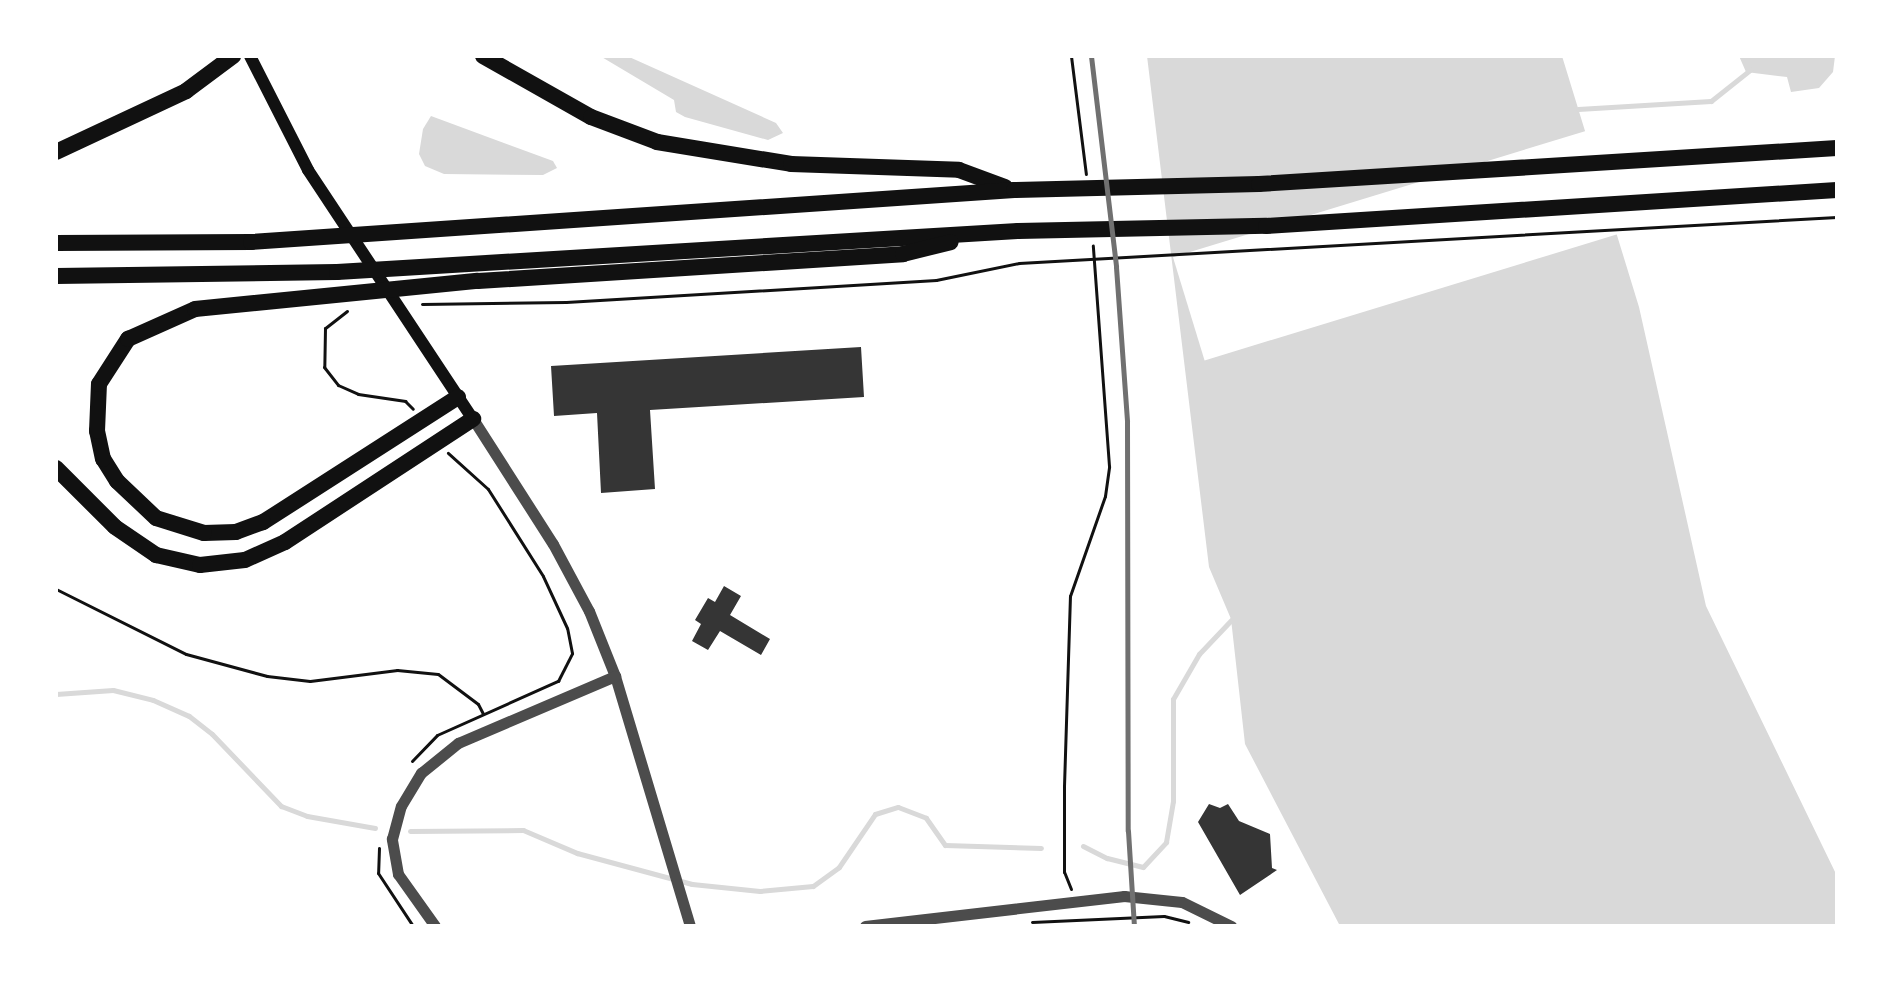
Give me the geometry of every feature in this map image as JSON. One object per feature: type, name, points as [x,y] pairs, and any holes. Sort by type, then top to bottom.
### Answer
[{"type":"highway","points":[[56,152],[186,91],[233,56]]},
{"type":"highway","points":[[483,56],[591,117],[657,142],[791,164],[959,170],[1014,190]]},
{"type":"highway","points":[[56,243],[251,242],[1014,190],[1259,184],[1837,148]]},
{"type":"highway","points":[[56,276],[337,272],[569,254],[1018,231],[1266,226],[1837,190]]},
{"type":"highway","points":[[458,397],[263,522],[236,532],[204,533],[156,518],[133,501],[103,459],[97,408],[99,384],[128,339],[195,309],[478,281],[903,254],[986,233]]},
{"type":"highway","points":[[56,468],[115,527],[156,555],[200,565],[245,560],[285,542],[473,419]]},
{"type":"main road","points":[[250,56],[308,170],[473,419]]},
{"type":"street","points":[[473,419],[553,544],[589,611],[615,676],[636,755],[690,926]]},
{"type":"street","points":[[435,926],[398,874],[392,839],[401,806],[421,773],[458,743],[615,676]]},
{"type":"street","points":[[865,926],[1072,901],[1150,897],[1182,902],[1231,926]]},
{"type":"path","points":[[1071,56],[1087,184]]},
{"type":"path","points":[[411,304],[566,302],[936,280],[1019,263],[1837,217]]},
{"type":"path","points":[[1072,901],[1064,872],[1070,596],[1105,496],[1109,466],[1092,231]]},
{"type":"path","points":[[353,309],[325,328],[324,367],[338,385],[358,394],[405,401],[423,420]]},
{"type":"path","points":[[56,589],[186,654],[267,676],[310,681],[397,670],[438,674],[478,704],[483,714],[558,681],[572,653],[567,628],[543,576],[488,489],[438,441]]},
{"type":"path","points":[[1026,922],[1164,916],[1193,923]]},
{"type":"shaded area","points":[[600,56],[627,56],[776,123],[783,133],[768,140],[685,117],[676,112],[674,100]]},
{"type":"shaded area","points":[[1147,56],[1562,56],[1639,307],[1706,606],[1837,876],[1837,926],[1340,926],[1245,744],[1231,619],[1209,567]]},
{"type":"shaded area","points":[[1739,56],[1835,56],[1833,72],[1819,88],[1791,92],[1787,77],[1746,72]]},
{"type":"shaded area","points":[[431,116],[553,161],[557,168],[543,175],[444,174],[425,166],[419,154],[423,129]]},
{"type":"pier","points":[[1589,130],[1621,233],[1205,360],[1173,257]]},
{"type":"building","points":[[861,347],[864,397],[650,410],[655,489],[601,493],[597,413],[554,416],[551,366]]},
{"type":"building","points":[[724,586],[741,596],[730,615],[770,639],[761,655],[720,631],[708,650],[692,641],[701,624],[695,620],[708,598],[715,602]]},
{"type":"building","points":[[1209,804],[1220,808],[1228,804],[1239,821],[1270,834],[1272,868],[1277,870],[1240,895],[1198,822]]},
{"type":"waterway","points":[[1578,109],[1711,101],[1750,70]]},
{"type":"waterway","points":[[1083,846],[1107,858],[1143,867],[1166,842],[1173,801],[1173,699],[1199,654],[1235,616]]},
{"type":"waterway","points":[[56,694],[113,690],[153,700],[189,716],[212,734],[281,806],[307,816],[375,828]]},
{"type":"waterway","points":[[410,831],[523,830],[577,853],[692,884],[760,891],[813,886],[839,867],[875,814],[898,807],[926,818],[945,845],[1041,848]]},
{"type":"railway","points":[[1091,56],[1116,267],[1127,422],[1128,831],[1134,926]]}]
